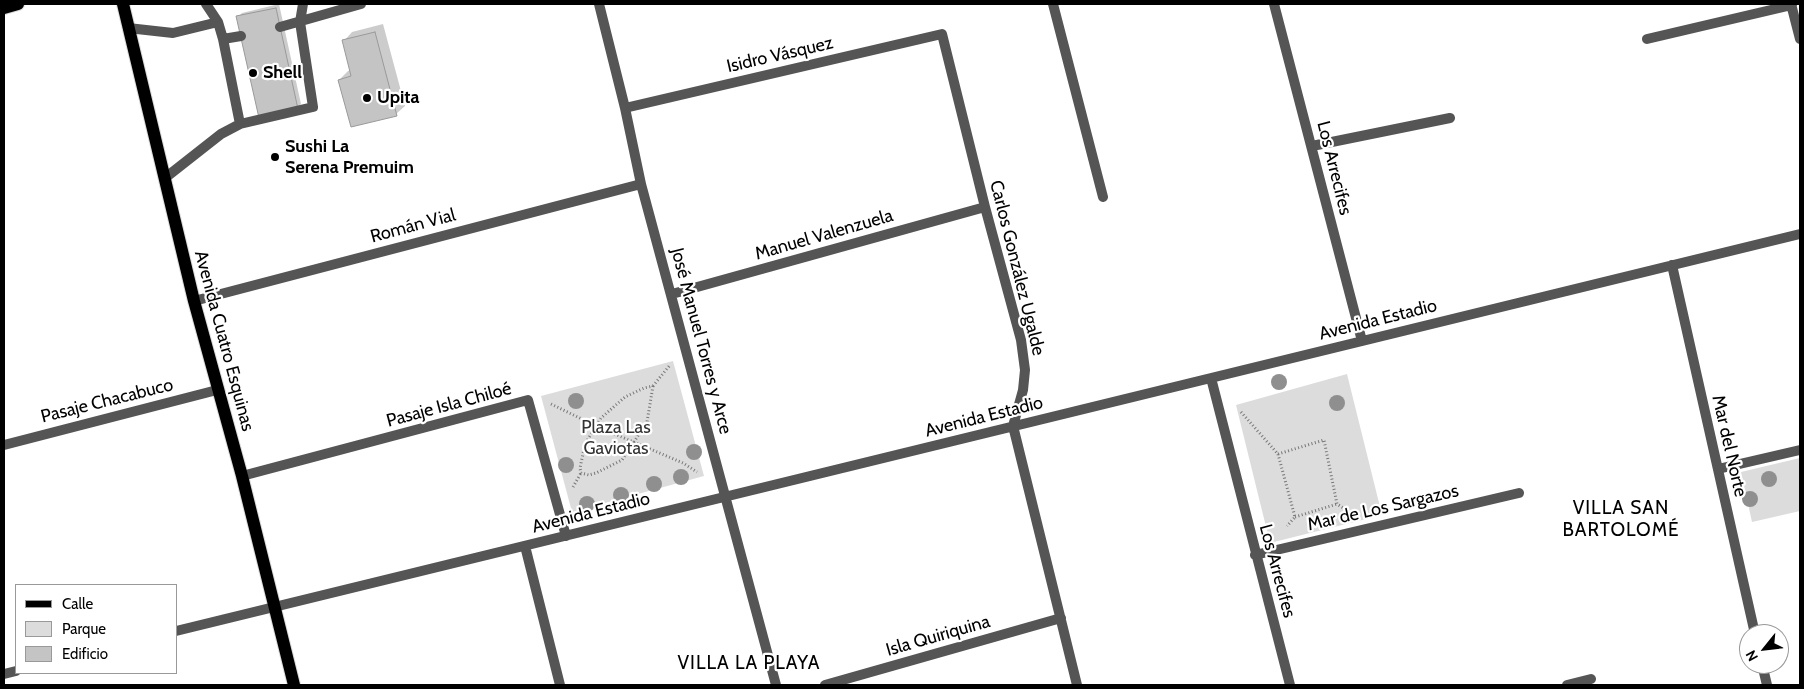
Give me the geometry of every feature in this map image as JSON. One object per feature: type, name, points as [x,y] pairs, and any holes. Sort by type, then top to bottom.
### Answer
[{"type":"main road","points":[[4,8],[18,4]]},
{"type":"main road","name":"Avenida Cuatro Esquinas","points":[[123,4],[194,301],[242,476],[294,685]]},
{"type":"street","points":[[206,4],[218,22],[223,39],[240,124]]},
{"type":"street","points":[[164,178],[221,134],[240,124],[313,107],[300,22],[303,4]]},
{"type":"street","points":[[280,27],[361,4]]},
{"type":"street","name":"José Manuel Torres y Arce","points":[[599,4],[625,108],[641,184],[776,685]]},
{"type":"street","points":[[1052,4],[1102,197]]},
{"type":"street","name":"Los Arrecifes","points":[[1274,4],[1362,341]]},
{"type":"street","points":[[1646,39],[1792,5],[1800,39]]},
{"type":"street","points":[[128,28],[173,33],[218,22]]},
{"type":"street","name":"Isidro Vásquez","points":[[625,108],[942,34]]},
{"type":"street","name":"Carlos González Ugalde","points":[[942,34],[1020,340],[1025,370],[1023,390],[1013,426],[1076,685]]},
{"type":"street","points":[[223,39],[241,36]]},
{"type":"street","points":[[1312,146],[1450,118]]},
{"type":"street","name":"Román Vial","points":[[194,301],[641,184]]},
{"type":"street","name":"Manuel Valenzuela","points":[[672,294],[985,207]]},
{"type":"street","name":"Avenida Estadio","points":[[178,631],[1800,234]]},
{"type":"street","name":"Mar del Norte","points":[[1672,265],[1753,624]]},
{"type":"street","name":"Los Arrecifes","points":[[1211,378],[1290,685]]},
{"type":"street","name":"Pasaje Chacabuco","points":[[4,445],[217,390]]},
{"type":"street","name":"Pasaje Isla Chiloé","points":[[242,476],[528,400],[566,536]]},
{"type":"street","points":[[1718,469],[1800,450]]},
{"type":"street","name":"Mar de Los Sargazos","points":[[1255,555],[1519,493]]},
{"type":"street","points":[[525,546],[560,685]]},
{"type":"street","name":"Isla Quiriquina","points":[[825,685],[1060,618]]},
{"type":"street","points":[[1567,685],[1591,679]]},
{"type":"path","points":[[653,386],[647,422],[622,460],[589,475],[581,472],[580,468],[585,444],[596,426],[601,418],[624,397],[653,386]]},
{"type":"path","points":[[528,400],[542,399],[596,426],[683,463],[704,476],[726,496]]},
{"type":"path","points":[[1236,405],[1278,454],[1295,516]]},
{"type":"path","points":[[1278,454],[1324,440],[1337,504],[1374,527]]},
{"type":"path","points":[[1283,530],[1295,516],[1337,504]]},
{"type":"green space","name":"Plaza Las Gaviotas","points":[[673,361],[704,476],[572,512],[541,396]]},
{"type":"green space","points":[[1347,374],[1382,515],[1270,543],[1236,405]]},
{"type":"green space","points":[[1800,458],[1800,511],[1752,522],[1741,472]]},
{"type":"building","points":[[276,8],[298,109],[259,118],[236,16]]},
{"type":"building","name":"Upita","points":[[375,32],[397,116],[351,127],[338,80],[351,76],[342,40]]},
{"type":"place","name":"Shell","points":[[253,73]]},
{"type":"place","name":"Upita","points":[[367,98]]},
{"type":"place","name":"Sushi La Serena Premuim","points":[[275,157]]},
{"type":"district","name":"VILLA SAN BARTOLOMÉ","points":[[1621,519]]},
{"type":"district","name":"VILLA LA PLAYA","points":[[749,663]]}]
